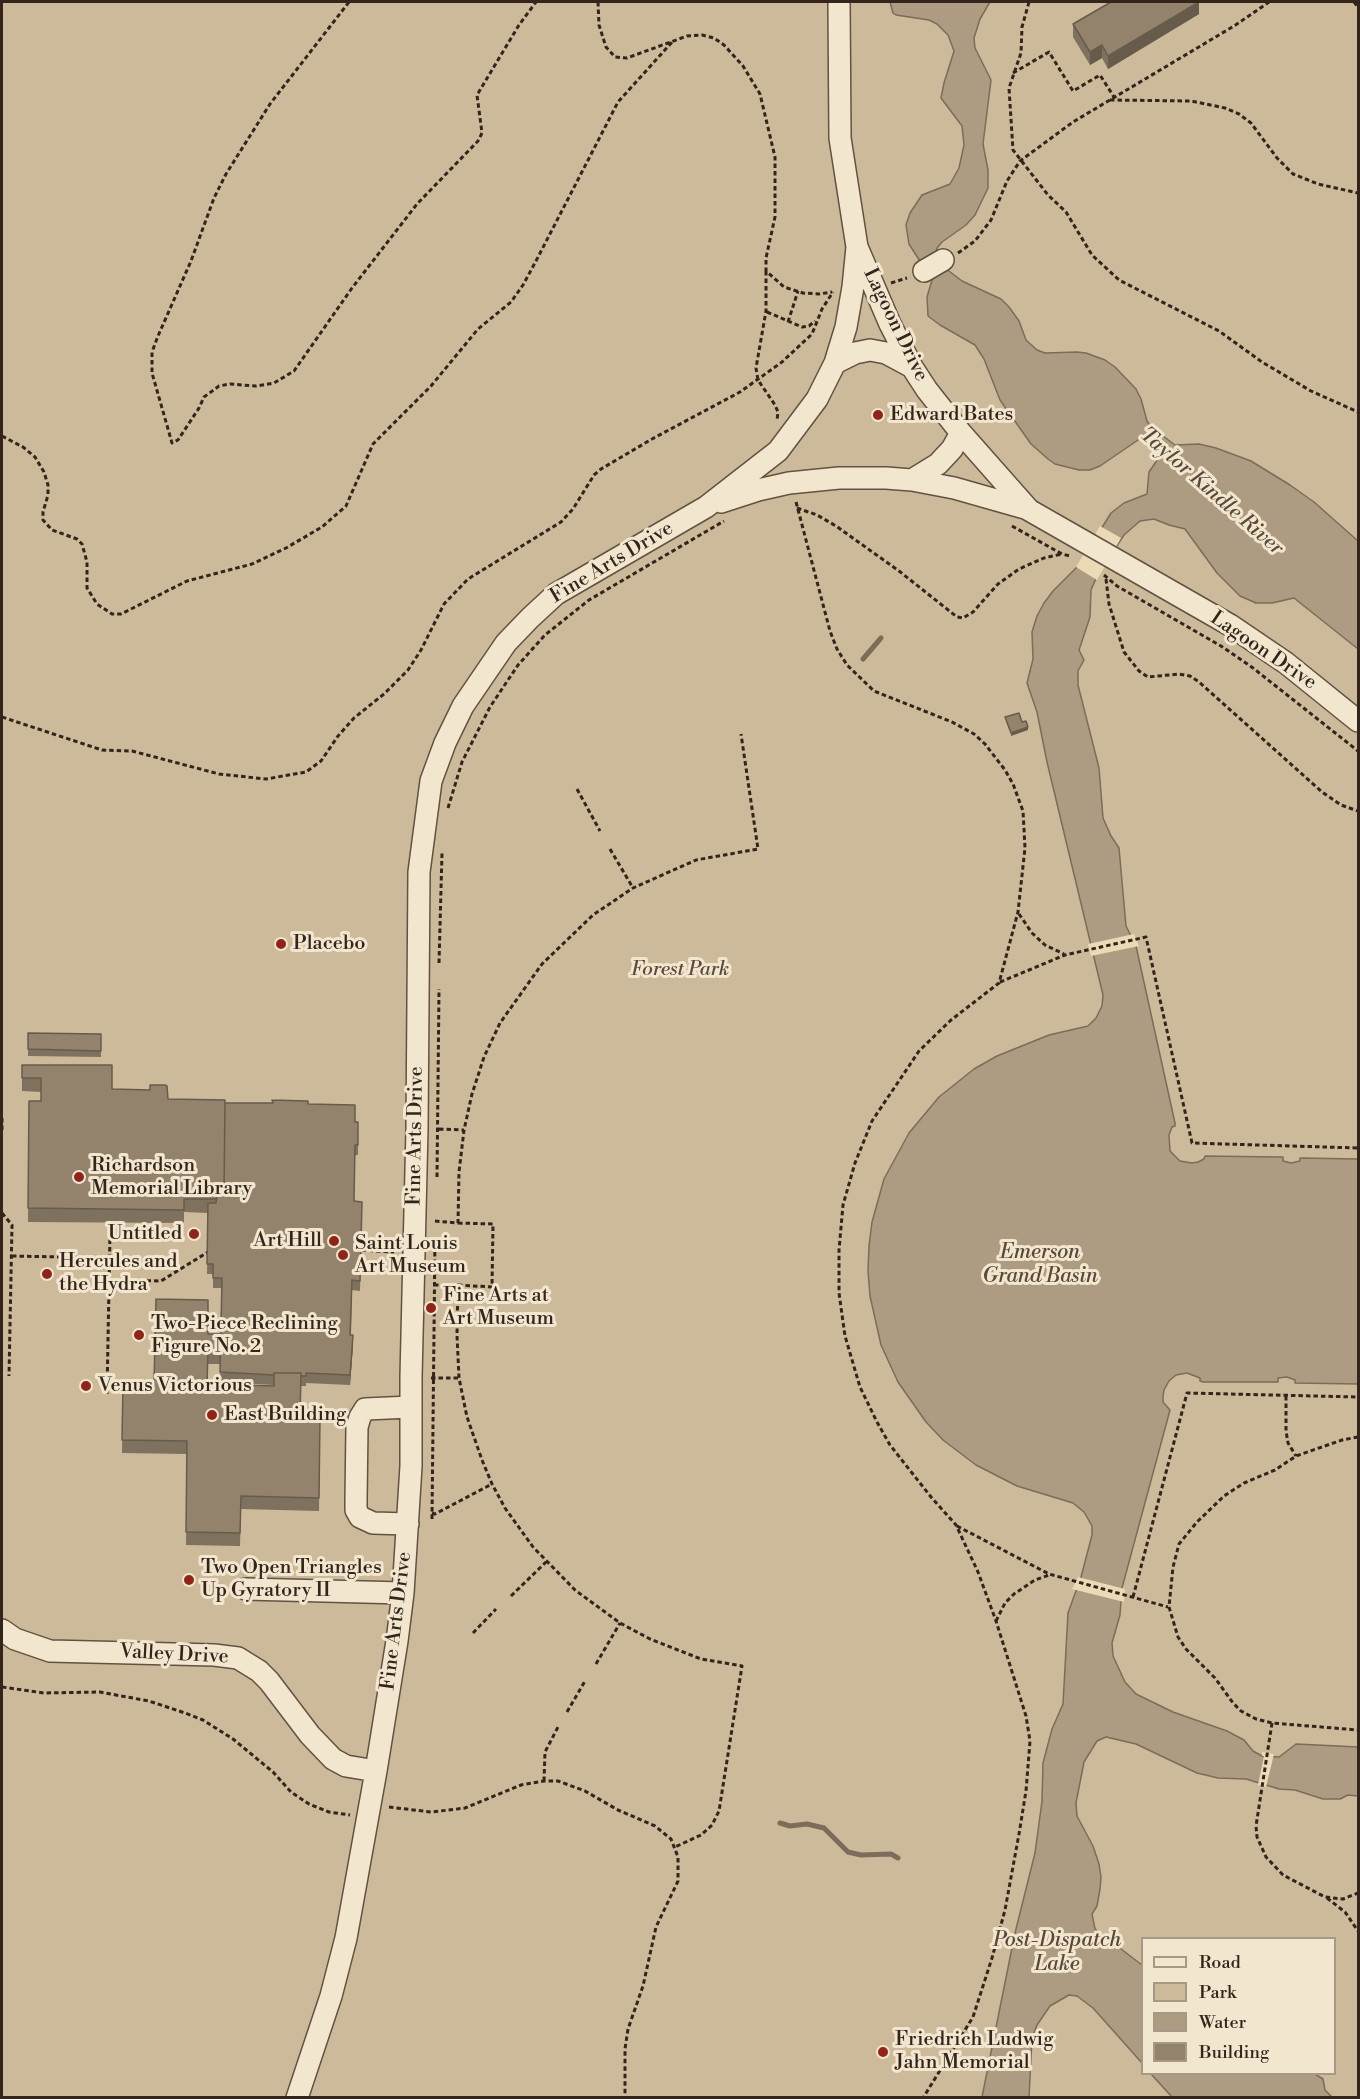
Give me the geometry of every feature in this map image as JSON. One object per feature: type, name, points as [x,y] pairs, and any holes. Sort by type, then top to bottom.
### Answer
[{"type":"street","name":"Lagoon Drive","points":[[839,2],[840,138],[857,247],[890,324],[912,367],[961,433],[1029,510],[1249,638],[1286,663],[1359,721]]},
{"type":"street","name":"Fine Arts Drive","points":[[297,2097],[331,1996],[346,1938],[376,1771],[403,1593],[408,1524],[411,1407],[417,1129],[419,872],[431,781],[445,743],[463,706],[506,644],[530,618],[556,594],[706,507],[778,451],[817,399],[835,363],[846,327],[857,247]]},
{"type":"street","points":[[924,271],[943,260]]},
{"type":"street","points":[[835,363],[855,353],[870,350],[886,353],[912,367]]},
{"type":"street","points":[[912,480],[938,464],[952,449],[961,433]]},
{"type":"street","name":"Fine Arts Drive","points":[[706,507],[758,490],[789,483],[839,478],[912,480],[954,488],[1029,510]]},
{"type":"street","points":[[408,1524],[372,1523],[360,1516],[356,1510],[357,1427],[362,1413],[370,1408],[411,1407]]},
{"type":"street","points":[[246,1589],[403,1593]]},
{"type":"street","name":"Valley Drive","points":[[2,1630],[15,1639],[50,1652],[214,1655],[238,1658],[259,1671],[333,1760],[346,1766],[376,1771]]},
{"type":"path","points":[[350,2],[270,104],[226,174],[214,198],[188,270],[158,336],[152,352],[152,373],[172,443],[178,440],[204,397],[219,386],[230,384],[256,386],[274,383],[294,371],[351,288],[410,214],[426,194],[470,152],[478,141],[482,133],[482,125],[477,95],[519,25],[536,2]]},
{"type":"path","points":[[598,2],[599,25],[606,46],[615,57],[627,58],[687,36],[702,34],[724,45],[743,66],[760,94],[775,157],[776,190],[775,218],[766,258],[766,311],[757,360],[758,380],[778,412],[775,426]]},
{"type":"path","points":[[1029,2],[1022,27],[1021,53],[1009,88],[1013,150],[1048,195],[1066,212],[1092,255],[1119,280],[1219,331],[1262,362],[1311,391],[1359,412]]},
{"type":"path","points":[[943,260],[961,251],[982,233],[996,209],[1011,172],[1020,161],[1073,122],[1234,26],[1269,2]]},
{"type":"path","points":[[1354,2],[1359,7]]},
{"type":"path","points":[[2,436],[23,447],[35,457],[44,472],[48,485],[43,520],[52,530],[77,539],[82,544],[87,562],[87,588],[97,604],[112,615],[121,615],[187,581],[252,564],[322,527],[346,506],[373,444],[431,386],[478,330],[511,302],[528,277],[618,102],[673,41]]},
{"type":"path","points":[[1013,74],[1049,52],[1074,91],[1100,75],[1114,97]]},
{"type":"path","points":[[1108,100],[1191,101],[1205,102],[1225,108],[1251,123],[1277,158],[1293,174],[1318,184],[1359,193]]},
{"type":"path","points":[[766,271],[784,287],[798,291],[819,294],[841,288]]},
{"type":"path","points":[[788,322],[798,291]]},
{"type":"path","points":[[2,717],[102,750],[132,751],[219,774],[266,779],[306,772],[321,761],[354,718],[391,688],[408,670],[421,650],[444,604],[468,579],[561,522],[573,509],[594,475],[601,469],[740,392],[782,362],[812,334],[816,320],[828,298],[835,291]]},
{"type":"path","points":[[766,311],[802,327],[809,326],[816,320]]},
{"type":"path","points":[[999,982],[1018,912],[1025,848],[1023,811],[1013,784],[996,756],[974,734],[952,722],[874,691],[847,665],[830,631],[797,508],[817,515],[836,526],[899,571],[957,617],[963,618],[973,612],[998,584],[1019,569],[1044,558],[1062,554],[1008,523]]},
{"type":"path","points":[[446,819],[455,784],[471,741],[504,684],[544,635],[589,600],[733,518]]},
{"type":"path","points":[[1359,751],[1253,668],[1221,646],[1106,579],[1109,604],[1124,652],[1139,672],[1148,677],[1179,674],[1190,676],[1322,792],[1341,805],[1359,811]]},
{"type":"path","points":[[458,1223],[459,1172],[464,1130],[484,1057],[500,1023],[542,964],[593,915],[633,888],[696,860],[758,849],[741,734]]},
{"type":"path","points":[[577,789],[600,831]]},
{"type":"path","points":[[439,963],[443,846]]},
{"type":"path","points":[[610,849],[633,888]]},
{"type":"path","points":[[1018,912],[1032,933],[1045,945],[1065,955]]},
{"type":"path","points":[[923,2097],[973,2017],[1005,1910],[1024,1802],[1030,1741],[1026,1716],[978,1572],[956,1525],[890,1445],[877,1422],[860,1387],[846,1336],[840,1304],[839,1250],[843,1205],[855,1163],[872,1121],[919,1052],[951,1020],[999,982],[1065,955],[1146,937],[1192,1143],[1359,1148]]},
{"type":"path","points":[[436,1184],[439,989]]},
{"type":"path","points":[[2,1118],[2,1130]]},
{"type":"path","points":[[427,1129],[464,1130]]},
{"type":"path","points":[[2,1213],[12,1225],[9,1377]]},
{"type":"path","points":[[434,1285],[492,1287],[493,1224],[435,1221],[435,1217]]},
{"type":"path","points":[[432,1518],[435,1232]]},
{"type":"path","points":[[107,1394],[110,1233]]},
{"type":"path","points":[[361,1250],[394,1252]]},
{"type":"path","points":[[109,1280],[161,1281],[208,1252]]},
{"type":"path","points":[[12,1256],[110,1258]]},
{"type":"path","points":[[458,1285],[459,1378],[472,1435],[492,1484],[521,1531],[546,1562],[580,1594],[620,1623],[650,1639],[701,1659],[742,1666],[719,1811],[712,1825],[701,1835],[675,1847]]},
{"type":"path","points":[[422,1377],[459,1378]]},
{"type":"path","points":[[1131,1597],[1187,1393],[1359,1397]]},
{"type":"path","points":[[1286,1396],[1286,1431],[1288,1443],[1296,1456]]},
{"type":"path","points":[[1359,1437],[1342,1440],[1296,1456],[1275,1470],[1229,1492],[1179,1544],[1173,1567],[1169,1607],[1178,1637],[1186,1649],[1215,1678],[1237,1708],[1249,1716],[1272,1723],[1359,1730]]},
{"type":"path","points":[[432,1514],[492,1484]]},
{"type":"path","points":[[956,1525],[1049,1575],[1169,1607]]},
{"type":"path","points":[[511,1596],[546,1562]]},
{"type":"path","points":[[996,1621],[1005,1603],[1014,1594],[1035,1580],[1049,1575]]},
{"type":"path","points":[[473,1633],[496,1609]]},
{"type":"path","points":[[596,1664],[620,1623]]},
{"type":"path","points":[[567,1712],[585,1681]]},
{"type":"path","points":[[2,1687],[44,1693],[100,1692],[149,1701],[185,1713],[203,1720],[233,1739],[303,1801],[329,1812],[351,1814]]},
{"type":"path","points":[[1272,1723],[1256,1826],[1257,1837],[1266,1857],[1283,1875],[1345,1912],[1359,1931]]},
{"type":"path","points":[[544,1781],[545,1752],[558,1727]]},
{"type":"path","points":[[385,1808],[431,1812],[465,1808],[522,1785],[558,1781],[585,1791],[618,1810],[655,1826],[671,1839],[679,1867],[678,1881],[656,1927],[643,1986],[627,2029],[625,2097]]},
{"type":"path","points":[[1325,1898],[1343,1899],[1359,1893]]},
{"type":"green space","name":"Forest Park","points":[[2,2],[1358,2],[1358,2097],[2,2097]]},
{"type":"water","points":[[890,2],[990,2],[980,19],[974,38],[975,48],[991,80],[983,144],[988,170],[988,188],[975,215],[937,248],[936,252],[945,268],[962,281],[1001,299],[1019,321],[1026,340],[1037,350],[1045,353],[1086,353],[1105,360],[1115,367],[1136,389],[1151,427],[1175,445],[1199,444],[1251,461],[1314,502],[1358,541],[1358,649],[1294,598],[1272,603],[1256,603],[1240,596],[1217,573],[1185,529],[1154,519],[1140,521],[1124,535],[1097,576],[1091,590],[1090,617],[1079,650],[1084,660],[1078,671],[1078,685],[1099,768],[1103,818],[1119,848],[1126,926],[1136,946],[1175,1123],[1169,1135],[1170,1151],[1180,1161],[1192,1163],[1204,1159],[1205,1156],[1283,1157],[1283,1161],[1291,1163],[1300,1161],[1300,1158],[1358,1159],[1358,1384],[1295,1383],[1295,1380],[1287,1377],[1278,1378],[1278,1382],[1203,1382],[1200,1378],[1187,1373],[1176,1375],[1169,1381],[1164,1390],[1163,1402],[1170,1410],[1122,1588],[1120,1615],[1112,1643],[1113,1656],[1125,1682],[1136,1694],[1173,1712],[1227,1731],[1244,1740],[1253,1751],[1262,1756],[1279,1757],[1296,1744],[1358,1747],[1358,1796],[1348,1795],[1340,1799],[1323,1799],[1246,1779],[1218,1778],[1197,1773],[1136,1744],[1106,1737],[1097,1741],[1084,1762],[1076,1803],[1077,1816],[1093,1846],[1099,1864],[1100,1889],[1097,1906],[1092,1914],[1095,1929],[1141,1964],[1141,2062],[1093,2008],[1077,1996],[1069,1995],[1050,2006],[1037,2025],[1032,2038],[1029,2097],[982,2097],[1015,1933],[1035,1853],[1042,1801],[1043,1763],[1052,1729],[1063,1704],[1068,1613],[1081,1577],[1092,1535],[1092,1526],[1084,1512],[1073,1503],[1017,1486],[976,1465],[943,1440],[926,1422],[898,1382],[881,1345],[870,1296],[869,1246],[872,1222],[884,1179],[909,1133],[939,1097],[974,1069],[997,1056],[1049,1035],[1088,1026],[1096,1018],[1102,1006],[1103,995],[1037,712],[1027,683],[1033,659],[1032,632],[1044,603],[1078,566],[1111,513],[1124,503],[1147,494],[1149,472],[1160,456],[1154,444],[1141,438],[1100,466],[1090,470],[1079,470],[1055,464],[1031,444],[1000,400],[984,359],[975,345],[928,316],[927,297],[932,280],[909,244],[906,225],[910,213],[922,195],[950,184],[959,168],[964,145],[962,126],[941,98],[954,51],[948,35],[937,24],[929,20],[893,13]]},
{"type":"water","points":[[1152,2075],[1317,2075],[1323,2079],[1325,2090],[1332,2097],[1172,2097]]},
{"type":"pier","points":[[1100,526],[1121,538],[1097,580],[1076,567]]},
{"type":"pier","points":[[1134,934],[1139,946],[1091,956],[1088,944]]},
{"type":"pier","points":[[1078,1577],[1125,1589],[1124,1602],[1072,1589]]},
{"type":"pier","points":[[1262,1752],[1274,1754],[1266,1787],[1258,1785],[1264,1756]]},
{"type":"building","points":[[1111,2],[1199,2],[1108,56],[1102,45],[1090,52],[1073,24]]},
{"type":"building","points":[[1019,713],[1022,722],[1026,721],[1028,727],[1011,733],[1005,717]]},
{"type":"building","points":[[28,1033],[101,1034],[101,1051],[28,1049]]},
{"type":"building","points":[[22,1065],[112,1065],[112,1089],[150,1090],[150,1085],[165,1085],[168,1099],[225,1100],[224,1191],[217,1191],[216,1199],[184,1199],[184,1210],[28,1208],[29,1101],[41,1101],[41,1078],[22,1078]]},
{"type":"building","points":[[272,1100],[308,1101],[308,1104],[355,1105],[358,1145],[355,1145],[354,1201],[362,1202],[360,1281],[352,1280],[350,1335],[353,1335],[350,1375],[306,1373],[306,1376],[301,1376],[301,1373],[274,1373],[274,1375],[220,1372],[222,1278],[213,1278],[213,1264],[207,1264],[208,1203],[216,1203],[217,1194],[224,1194],[225,1103],[273,1103]]},
{"type":"building","name":"East Building","points":[[156,1299],[208,1300],[208,1334],[220,1334],[220,1351],[208,1351],[207,1384],[274,1386],[274,1373],[301,1373],[300,1418],[320,1418],[319,1498],[241,1496],[240,1533],[186,1532],[187,1441],[122,1440],[123,1383],[154,1383]]},
{"type":"waterway","points":[[863,659],[881,638]]},
{"type":"waterway","points":[[780,1823],[790,1826],[807,1824],[824,1828],[848,1852],[861,1855],[891,1854],[898,1858]]},
{"type":"place","name":"Edward Bates","points":[[878,415]]},
{"type":"place","name":"Placebo","points":[[281,944]]},
{"type":"place","name":"Richardson Memorial Library","points":[[79,1177]]},
{"type":"place","name":"Untitled","points":[[194,1234]]},
{"type":"place","name":"Art Hill","points":[[334,1241]]},
{"type":"place","name":"Saint Louis Art Museum","points":[[343,1255]]},
{"type":"place","name":"Hercules and the Hydra","points":[[47,1274]]},
{"type":"place","name":"Fine Arts at Art Museum","points":[[431,1308]]},
{"type":"place","name":"Two-Piece Reclining Figure No. 2","points":[[139,1335]]},
{"type":"place","name":"Venus Victorious","points":[[86,1386]]},
{"type":"place","name":"East Building","points":[[212,1415]]},
{"type":"place","name":"Two Open Triangles Up Gyratory II","points":[[189,1580]]},
{"type":"place","name":"Friedrich Ludwig Jahn Memorial","points":[[883,2052]]},
{"type":"water label","name":"Taylor Kindle River","points":[[1211,492]]},
{"type":"water label","name":"Emerson Grand Basin","points":[[1040,1265]]},
{"type":"water label","name":"Post-Dispatch Lake","points":[[1057,1953]]}]
